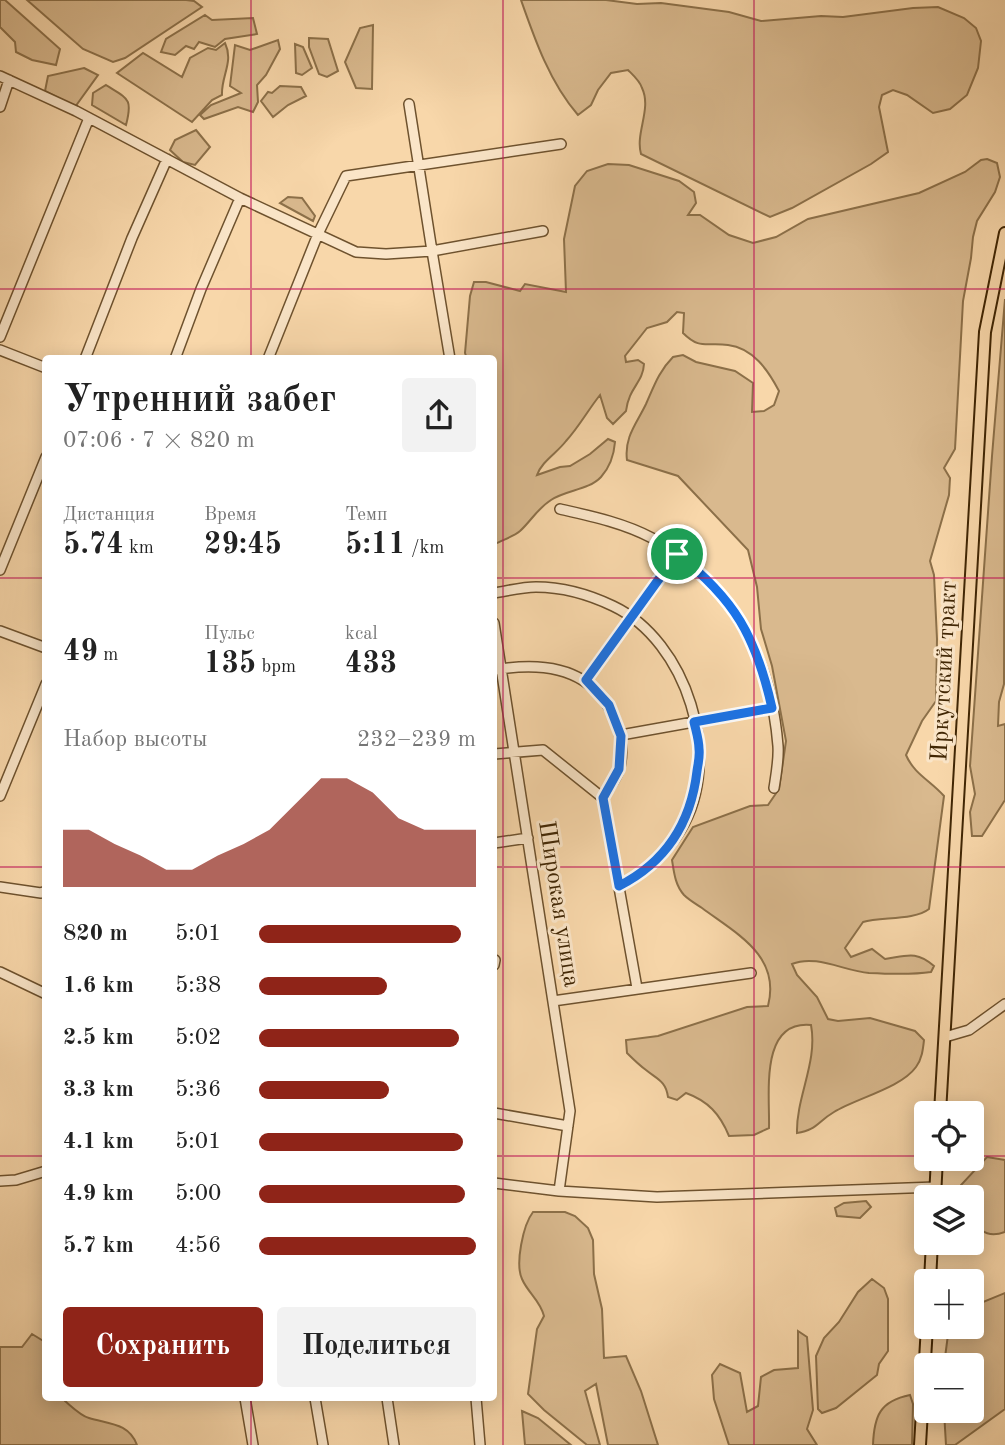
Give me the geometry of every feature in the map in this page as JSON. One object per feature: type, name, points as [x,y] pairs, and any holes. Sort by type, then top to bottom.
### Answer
[{"type":"main road","name":"Иркутский тракт","points":[[941,1101],[985,332],[1005,233]]},
{"type":"main road","points":[[920,1445],[926,1339]]},
{"type":"street","points":[[0,107],[5,78],[89,118],[240,198],[356,252],[386,254],[432,251],[543,231]]},
{"type":"street","points":[[409,104],[449,355]]},
{"type":"street","points":[[0,337],[89,118]]},
{"type":"street","points":[[270,355],[318,234],[346,176],[561,144]]},
{"type":"street","points":[[87,355],[132,238],[167,159]]},
{"type":"street","points":[[176,355],[240,198]]},
{"type":"street","points":[[0,350],[42,366]]},
{"type":"street","points":[[0,570],[42,467]]},
{"type":"street","points":[[560,509],[624,526],[651,537],[704,575],[727,602],[747,631],[763,667],[778,748],[774,788]]},
{"type":"street","points":[[0,545],[12,540]]},
{"type":"street","points":[[586,680],[677,554]]},
{"type":"street","points":[[497,593],[536,587],[578,593],[615,607],[650,632],[674,663],[690,698],[699,751],[695,793],[682,827],[660,857],[635,878],[619,886]]},
{"type":"street","points":[[0,631],[42,647]]},
{"type":"street","points":[[497,669],[544,665],[586,680],[609,705],[621,736],[619,769],[603,798],[637,988]]},
{"type":"street","name":"Широкая улица","points":[[497,669],[515,751],[570,1111],[559,1191]]},
{"type":"street","points":[[0,796],[42,694]]},
{"type":"street","points":[[621,736],[772,708]]},
{"type":"street","points":[[497,754],[543,750],[603,798]]},
{"type":"street","points":[[497,843],[528,838]]},
{"type":"street","points":[[0,887],[42,893]]},
{"type":"street","points":[[0,972],[42,992]]},
{"type":"street","points":[[553,1001],[751,973]]},
{"type":"street","points":[[945,1037],[969,1030],[1005,1004]]},
{"type":"street","points":[[497,1114],[568,1126]]},
{"type":"street","points":[[0,1181],[16,1180],[42,1172]]},
{"type":"street","points":[[497,1185],[657,1197],[914,1192]]},
{"type":"street","points":[[246,1401],[253,1445]]},
{"type":"street","points":[[316,1401],[323,1445]]},
{"type":"street","points":[[387,1401],[394,1445]]},
{"type":"street","points":[[476,1401],[481,1445]]},
{"type":"shaded area","points":[[0,0],[5,0],[60,49],[56,65],[32,60],[16,52],[15,42],[0,27]]},
{"type":"shaded area","points":[[27,0],[186,0],[194,1],[202,7],[125,58],[113,62],[83,49]]},
{"type":"shaded area","points":[[521,0],[661,3],[729,12],[761,21],[843,17],[938,7],[964,18],[976,28],[981,41],[978,68],[967,95],[950,109],[933,113],[907,95],[893,90],[882,95],[879,107],[888,152],[792,208],[770,217],[641,154],[645,96],[640,83],[628,70],[611,73],[591,105],[578,115],[551,75]]},
{"type":"shaded area","points":[[205,15],[212,20],[253,18],[257,34],[225,39],[215,47],[199,42],[194,49],[186,46],[175,55],[161,52],[166,39]]},
{"type":"shaded area","points":[[373,25],[372,89],[356,88],[345,62],[360,28]]},
{"type":"shaded area","points":[[309,38],[328,39],[338,71],[327,77],[319,74],[309,47]]},
{"type":"shaded area","points":[[278,40],[280,49],[266,75],[257,85],[258,102],[253,112],[238,107],[204,119],[200,115],[211,105],[241,93],[230,86],[235,45],[250,50]]},
{"type":"shaded area","points":[[225,43],[228,63],[222,95],[212,100],[192,122],[117,73],[143,53],[182,77],[190,58],[208,48],[216,50]]},
{"type":"shaded area","points":[[295,44],[303,47],[312,68],[302,75],[296,73]]},
{"type":"shaded area","points":[[84,68],[98,75],[75,107],[45,91],[48,76]]},
{"type":"shaded area","points":[[106,85],[119,93],[129,104],[126,125],[92,105],[93,93]]},
{"type":"shaded area","points":[[280,86],[301,87],[306,96],[273,117],[261,101],[268,92],[272,93]]},
{"type":"shaded area","points":[[196,130],[210,147],[195,165],[183,162],[170,150],[175,140]]},
{"type":"shaded area","points":[[981,160],[997,163],[1000,177],[995,192],[977,221],[973,237],[963,301],[955,449],[944,468],[950,478],[949,495],[930,561],[934,575],[937,639],[936,701],[922,721],[906,755],[918,772],[944,796],[929,909],[915,915],[863,922],[845,948],[851,957],[872,949],[885,959],[916,956],[934,966],[931,972],[892,974],[859,972],[811,961],[792,964],[797,975],[817,997],[828,1019],[838,1021],[870,1018],[915,1031],[924,1040],[922,1054],[916,1067],[900,1081],[834,1112],[809,1130],[797,1133],[812,1039],[811,1025],[794,1027],[783,1034],[775,1047],[771,1062],[769,1128],[754,1135],[729,1136],[722,1121],[701,1100],[686,1093],[677,1100],[668,1097],[660,1081],[627,1053],[626,1040],[658,1036],[747,1007],[768,1006],[770,988],[768,973],[762,960],[742,937],[684,895],[677,883],[672,860],[693,827],[750,806],[768,805],[779,789],[786,741],[772,666],[761,629],[757,587],[748,550],[678,476],[627,460],[627,444],[660,373],[673,357],[683,355],[696,362],[735,371],[753,383],[752,412],[764,411],[774,405],[779,391],[765,368],[745,350],[728,345],[694,342],[689,338],[683,333],[684,313],[677,312],[667,322],[647,328],[625,356],[626,362],[638,360],[644,364],[626,411],[613,424],[607,418],[600,395],[571,436],[542,465],[537,475],[570,466],[608,439],[615,442],[611,461],[604,473],[590,485],[551,500],[520,531],[497,543],[497,355],[466,355],[470,296],[474,282],[486,282],[520,291],[525,284],[566,292],[564,239],[575,186],[587,171],[608,164],[629,165],[679,181],[694,192],[696,203],[688,215],[700,215],[729,235],[753,243],[776,237],[808,219],[919,193],[965,172]]},
{"type":"shaded area","points":[[288,197],[302,198],[315,216],[313,221],[280,203]]},
{"type":"shaded area","points":[[1005,299],[1004,684],[999,702],[998,726],[1005,724],[1005,800],[982,836],[972,836],[970,812],[975,794],[970,766]]},
{"type":"shaded area","points":[[987,1157],[1005,1160],[1005,1232],[990,1234],[984,1231],[984,1185],[961,1185],[974,1171],[984,1171],[984,1160]]},
{"type":"shaded area","points":[[866,1201],[871,1207],[860,1218],[837,1216],[835,1208],[844,1203]]},
{"type":"shaded area","points":[[533,1212],[565,1212],[575,1216],[588,1228],[593,1240],[594,1274],[602,1309],[604,1358],[626,1356],[641,1391],[658,1445],[608,1445],[596,1384],[585,1391],[600,1445],[587,1445],[528,1394],[537,1329],[544,1316],[540,1305],[522,1279],[519,1264],[526,1226]]},
{"type":"shaded area","points":[[872,1279],[884,1288],[888,1299],[888,1351],[879,1364],[877,1375],[836,1408],[822,1413],[818,1409],[816,1356],[824,1338],[839,1322],[858,1292]]},
{"type":"shaded area","points":[[1005,1293],[1005,1409],[955,1445],[946,1445],[945,1423],[984,1423],[984,1353],[946,1353],[947,1339],[984,1339],[984,1302]]},
{"type":"shaded area","points":[[798,1331],[807,1337],[813,1410],[807,1429],[817,1445],[729,1445],[714,1399],[712,1375],[720,1364],[740,1373],[747,1412],[758,1406],[761,1377],[774,1370],[798,1368]]},
{"type":"shaded area","points":[[32,1334],[42,1340],[42,1401],[65,1401],[89,1418],[124,1428],[137,1445],[0,1445],[0,1347],[22,1347]]},
{"type":"shaded area","points":[[910,1395],[913,1404],[912,1445],[873,1445],[875,1426],[881,1411],[892,1401]]},
{"type":"shaded area","points":[[522,1411],[538,1418],[571,1445],[525,1445]]},
{"type":"route","points":[[677,554],[704,575],[747,631],[763,667],[772,708],[694,722],[699,751],[695,793],[682,827],[660,857],[635,878],[619,886],[603,798],[619,769],[621,736],[609,705],[586,680],[677,554]]}]
